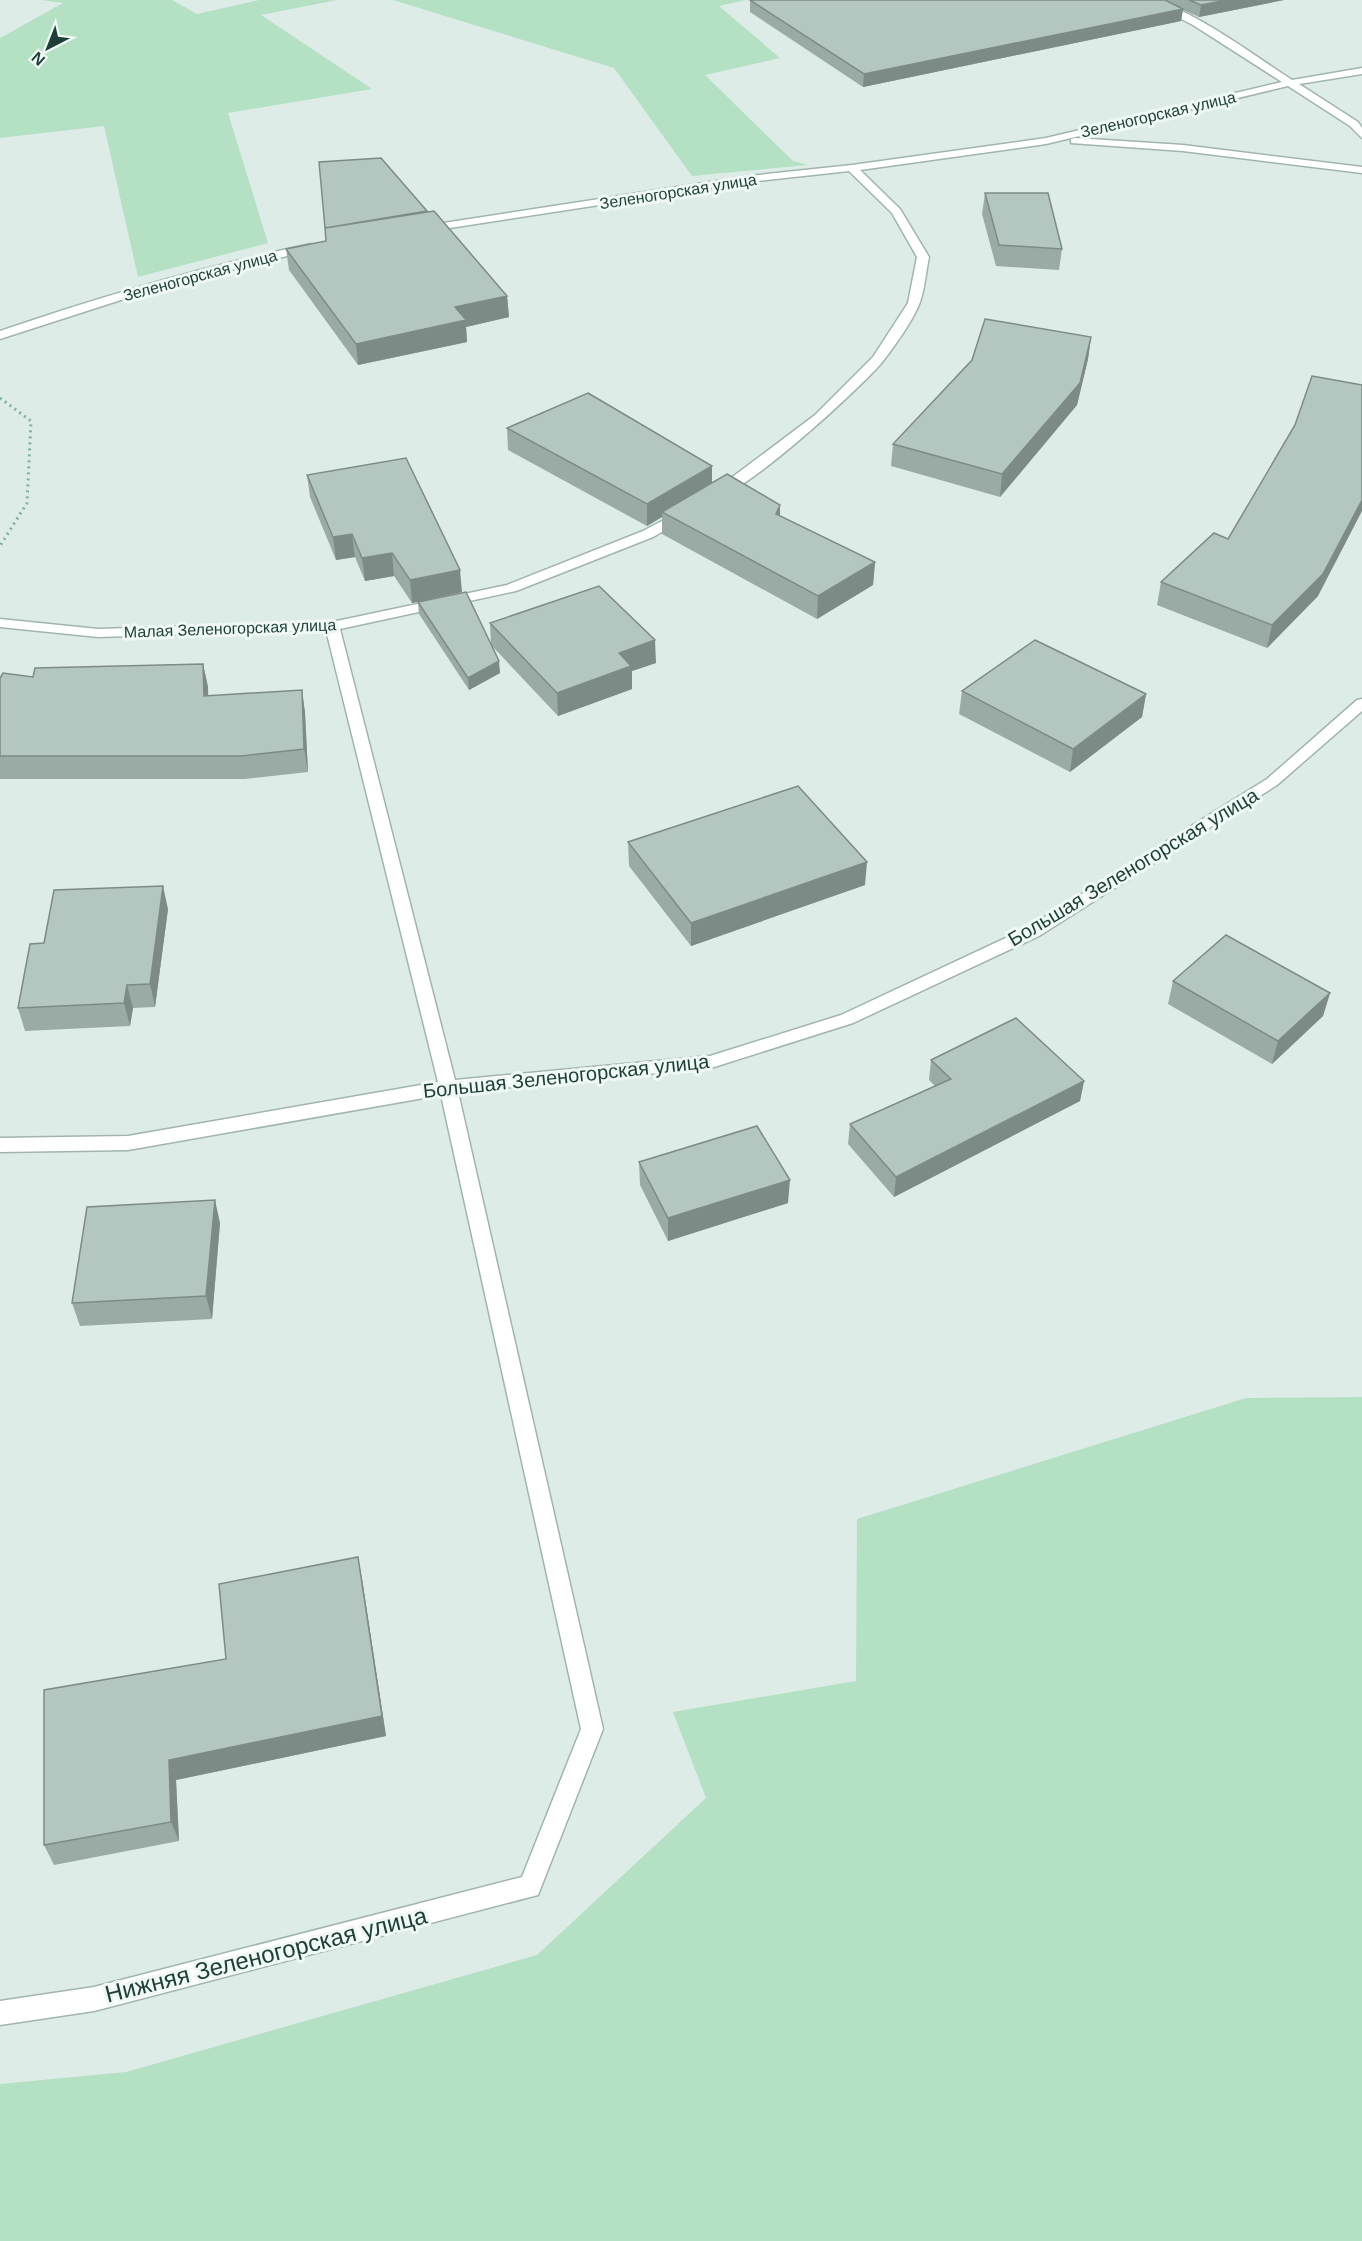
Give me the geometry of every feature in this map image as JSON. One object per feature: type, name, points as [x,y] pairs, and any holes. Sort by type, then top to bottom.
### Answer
[{"type":"street","points":[[1150,0],[1196,23],[1354,124],[1362,135]]},
{"type":"street","name":"Зеленогорская улица","points":[[417,230],[749,180],[1046,141],[1290,83],[1362,71]]},
{"type":"street","points":[[1046,141],[1131,142],[1277,162],[1362,170]]},
{"type":"street","name":"Малая Зеленогорская улица","points":[[0,623],[98,633],[332,626],[511,588],[648,534],[743,478],[819,418],[878,359],[914,303],[923,257],[896,211],[852,168]]},
{"type":"street","name":"Зеленогорская улица","points":[[0,335],[129,292],[251,259],[325,244]]},
{"type":"street","points":[[332,626],[448,1087]]},
{"type":"street","name":"Большая Зеленогорская улица","points":[[0,1145],[128,1143],[448,1087],[711,1062],[846,1019],[1033,932],[1272,783],[1362,703]]},
{"type":"street","name":"Нижняя Зеленогорская улица","points":[[0,2013],[94,1999],[530,1887],[592,1729],[448,1087]]},
{"type":"path","points":[[0,398],[31,421],[27,503],[0,546]]},
{"type":"green space","points":[[41,0],[172,0],[197,14],[259,0],[337,0],[261,15],[372,89],[228,113],[268,243],[138,277],[104,126],[0,138],[0,38],[63,3]]},
{"type":"green space","points":[[393,0],[746,0],[719,6],[780,58],[705,75],[793,161],[808,165],[692,176],[614,68]]},
{"type":"green space","points":[[1362,1397],[1362,2241],[0,2241],[0,2084],[126,2072],[537,1955],[706,1798],[673,1712],[856,1681],[857,1519],[1246,1398]]},
{"type":"building","points":[[750,0],[1165,0],[1183,9],[864,74]]},
{"type":"building","points":[[1189,0],[1227,0],[1201,5]]},
{"type":"building","points":[[381,158],[427,211],[325,228],[319,162]]},
{"type":"building","points":[[985,193],[1048,193],[1062,249],[999,245]]},
{"type":"building","points":[[434,211],[507,296],[455,307],[466,320],[356,344],[286,249],[326,241],[325,228]]},
{"type":"building","points":[[985,319],[1091,337],[1080,383],[1002,474],[893,444],[972,360]]},
{"type":"building","points":[[1312,376],[1362,385],[1362,500],[1323,574],[1272,625],[1161,582],[1214,533],[1228,539],[1295,425]]},
{"type":"building","points":[[588,393],[712,466],[647,504],[507,428]]},
{"type":"building","points":[[406,458],[460,570],[410,580],[392,553],[362,558],[352,534],[333,537],[307,475]]},
{"type":"building","points":[[727,474],[780,505],[776,514],[875,562],[818,596],[662,512]]},
{"type":"building","points":[[599,586],[655,640],[619,653],[631,666],[557,693],[490,623]]},
{"type":"building","points":[[466,592],[499,661],[468,678],[418,602]]},
{"type":"building","points":[[1035,640],[1146,694],[1073,749],[962,691]]},
{"type":"building","points":[[203,664],[204,696],[302,690],[304,749],[241,756],[0,756],[0,678],[3,673],[33,677],[35,668]]},
{"type":"building","points":[[798,786],[867,862],[691,923],[628,842]]},
{"type":"building","points":[[163,886],[150,984],[127,985],[124,1003],[18,1008],[30,944],[44,943],[54,890]]},
{"type":"building","points":[[1226,935],[1330,993],[1278,1041],[1173,981]]},
{"type":"building","points":[[1016,1018],[1084,1081],[896,1177],[850,1124],[951,1079],[931,1060]]},
{"type":"building","points":[[757,1126],[790,1180],[668,1218],[639,1162]]},
{"type":"building","points":[[215,1200],[206,1296],[72,1303],[87,1207]]},
{"type":"building","points":[[358,1557],[382,1716],[169,1760],[171,1822],[44,1845],[44,1690],[226,1659],[219,1584]]}]
